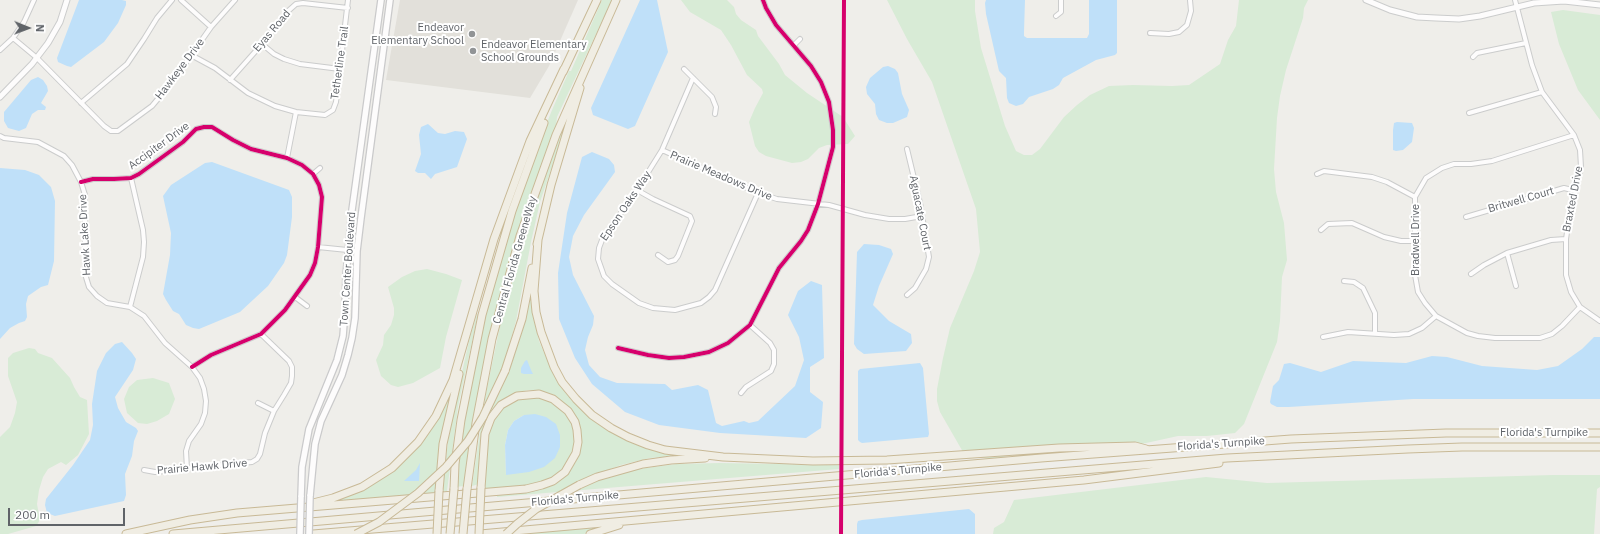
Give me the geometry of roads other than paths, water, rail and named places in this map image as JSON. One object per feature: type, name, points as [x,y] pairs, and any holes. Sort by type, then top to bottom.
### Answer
[{"type":"highway","name":"Central Florida GreeneWay","points":[[450,534],[455,464],[464,399],[487,294],[518,190],[558,90],[564,69],[597,0]]},
{"type":"highway","name":"Central Florida GreeneWay","points":[[463,534],[467,488],[484,381],[494,332],[508,277],[543,168],[564,115],[616,0]]},
{"type":"highway","points":[[356,534],[379,522],[418,493],[446,467],[468,441],[483,417],[505,371],[522,319],[551,185],[592,52]]},
{"type":"highway","points":[[275,510],[319,502],[348,493],[362,486],[392,468],[418,442],[436,416],[448,392],[494,239],[520,168],[530,141],[564,69]]},
{"type":"highway","points":[[538,240],[534,291],[536,312],[541,332],[554,367],[562,382],[576,400],[611,428],[628,437],[665,450],[723,457],[813,461],[887,460],[1059,448],[1135,446],[1150,450]]},
{"type":"highway","points":[[437,534],[442,455],[446,430],[480,287]]},
{"type":"highway","points":[[126,534],[190,520],[238,513],[275,510],[526,489],[542,485],[553,481],[565,472],[576,453],[578,442],[575,422],[568,410],[553,399],[539,394],[517,396],[501,405],[491,418],[485,434],[481,488],[480,534],[1077,480],[1292,454]]},
{"type":"highway","name":"Florida's Turnpike","points":[[173,534],[1150,450],[1357,436],[1446,433],[1600,433]]},
{"type":"highway","name":"Florida's Turnpike","points":[[313,534],[1227,458],[1462,447],[1600,448]]},
{"type":"highway","points":[[506,534],[536,509],[579,484],[597,477],[643,464],[671,460],[723,457]]},
{"type":"highway","points":[[590,534],[618,525],[658,519]]},
{"type":"main road","name":"Town Center Boulevard","points":[[300,534],[303,461],[309,429],[337,360],[343,336],[348,250],[381,0]]},
{"type":"main road","name":"Town Center Boulevard","points":[[309,534],[310,496],[315,444],[321,421],[342,375],[352,338],[357,251],[390,0]]},
{"type":"street","points":[[0,50],[13,38],[24,22],[34,0]]},
{"type":"street","points":[[0,97],[37,58],[48,43],[60,22],[67,0]]},
{"type":"street","points":[[81,103],[127,64],[157,18],[172,0]]},
{"type":"street","points":[[181,0],[211,27]]},
{"type":"street","name":"Hawkeye Drive","points":[[13,38],[37,58],[104,126],[111,131],[118,131],[152,106],[173,81],[211,27],[235,0]]},
{"type":"street","name":"Tetherline Trail","points":[[190,55],[215,68],[248,93],[275,106],[296,112],[325,115],[333,110],[336,102],[348,0]]},
{"type":"street","points":[[618,348],[669,358],[684,357],[709,352],[728,343],[750,325],[779,268],[808,230],[818,204],[834,147],[829,102],[821,82],[812,66],[776,25],[763,0]]},
{"type":"street","points":[[1056,16],[1061,12],[1062,0]]},
{"type":"street","points":[[1150,33],[1169,34],[1179,32],[1187,25],[1191,11],[1190,0]]},
{"type":"street","points":[[1366,0],[1390,10],[1417,17],[1436,18],[1480,16],[1534,2],[1564,1],[1600,5]]},
{"type":"street","name":"Braxted Drive","points":[[1516,0],[1532,65],[1542,92],[1574,135],[1580,150],[1581,168],[1566,239],[1566,275],[1571,292],[1580,307],[1600,322]]},
{"type":"street","name":"Eyas Road","points":[[230,80],[262,44],[287,12],[296,4],[303,3],[348,8]]},
{"type":"street","points":[[794,45],[800,40]]},
{"type":"street","points":[[1473,57],[1477,53],[1526,43]]},
{"type":"street","points":[[262,44],[274,54],[284,59],[300,64],[340,69]]},
{"type":"street","points":[[684,69],[712,97],[716,107],[715,114]]},
{"type":"street","name":"Epson Oaks Way","points":[[693,78],[662,150],[637,190],[602,240],[598,259],[604,276],[612,284],[639,303],[664,310],[675,310],[696,305],[710,297],[714,290],[758,193]]},
{"type":"street","points":[[1469,114],[1542,92]]},
{"type":"street","points":[[287,158],[296,112]]},
{"type":"street","name":"Accipiter Drive","points":[[81,182],[93,179],[114,180],[131,178],[139,174],[183,142],[196,129],[204,127],[212,128],[251,148],[287,158],[302,165],[313,174]]},
{"type":"street","name":"Bradwell Drive","points":[[1574,135],[1492,161],[1471,164],[1454,164],[1442,168],[1426,178],[1415,198],[1415,275],[1418,292],[1436,316],[1467,333],[1478,336],[1495,338],[1540,338],[1552,334],[1580,307]]},
{"type":"street","name":"Hawk Lake Drive","points":[[0,136],[4,138],[38,142],[64,156],[72,165],[81,182],[85,196],[85,274],[89,287],[97,296],[107,303],[130,307],[144,316],[165,343],[192,367],[200,378],[206,401],[205,413],[201,424],[189,441],[186,451],[187,469]]},
{"type":"street","name":"Prairie Meadows Drive","points":[[662,150],[777,200],[818,204],[841,208],[864,215],[889,219],[905,219],[922,216]]},
{"type":"street","name":"Aguacate Court","points":[[907,150],[922,216],[929,257],[926,269],[915,288],[907,295]]},
{"type":"street","points":[[192,367],[211,355],[261,334],[275,321],[295,297],[310,275],[315,263],[318,247],[322,197],[320,185],[313,174],[320,168]]},
{"type":"street","points":[[1317,174],[1324,171],[1372,177],[1387,182],[1415,198]]},
{"type":"street","points":[[130,307],[143,257],[144,242],[143,230],[131,178]]},
{"type":"street","name":"Britwell Court","points":[[1466,216],[1564,188],[1576,191]]},
{"type":"street","points":[[637,190],[690,216],[692,222],[681,250],[675,260],[668,262],[658,255]]},
{"type":"street","points":[[1321,230],[1328,224],[1352,223],[1384,237],[1401,241],[1414,241]]},
{"type":"street","points":[[1471,274],[1484,265],[1507,253],[1551,240],[1566,239]]},
{"type":"street","points":[[318,247],[357,251]]},
{"type":"street","points":[[1507,253],[1516,286]]},
{"type":"street","points":[[1344,281],[1354,282],[1363,288],[1375,312],[1375,333]]},
{"type":"street","points":[[295,297],[307,306]]},
{"type":"street","points":[[1323,337],[1348,332],[1394,335],[1409,334],[1422,328],[1436,316]]},
{"type":"street","points":[[742,393],[746,388],[771,371],[774,364],[774,350],[770,343],[750,325]]},
{"type":"street","name":"Prairie Hawk Drive","points":[[144,470],[155,472],[187,469],[252,462],[257,459],[274,411],[291,383],[292,367],[289,361],[261,334]]},
{"type":"street","points":[[258,403],[274,411]]},
{"type":"water","points":[[79,0],[122,0],[126,1],[126,5],[118,23],[104,42],[71,67],[58,62],[57,58]]},
{"type":"water","points":[[640,0],[657,0],[668,52],[635,126],[628,129],[593,115],[591,108]]},
{"type":"water","points":[[986,0],[1025,0],[1024,36],[1027,38],[1087,38],[1089,34],[1089,0],[1117,0],[1117,53],[1115,55],[1096,60],[1063,78],[1059,85],[1053,89],[1029,97],[1023,104],[1016,106],[1009,103],[1007,98],[1006,78],[999,71],[986,14]]},
{"type":"water","points":[[888,66],[895,69],[898,73],[902,94],[909,110],[907,117],[893,123],[887,123],[879,120],[876,114],[875,104],[867,94],[866,87],[870,78],[883,67]]},
{"type":"water","points":[[38,77],[43,80],[47,86],[48,91],[41,103],[46,107],[45,110],[38,110],[32,114],[26,128],[19,131],[8,128],[4,121],[4,112],[31,80]]},
{"type":"water","points":[[1394,123],[1412,123],[1414,128],[1412,142],[1403,150],[1396,151],[1393,150],[1393,130]]},
{"type":"water","points":[[428,124],[438,133],[445,134],[455,131],[464,132],[467,139],[457,167],[435,174],[431,179],[425,173],[418,173],[415,171],[421,154],[419,135],[421,127]]},
{"type":"water","points":[[592,152],[609,159],[614,165],[615,172],[584,215],[573,236],[569,257],[573,275],[594,316],[593,325],[585,350],[589,365],[600,377],[617,383],[665,384],[672,390],[698,385],[708,390],[716,423],[722,426],[744,421],[749,423],[758,421],[795,386],[804,360],[799,337],[788,315],[798,291],[811,281],[822,285],[824,358],[810,367],[810,392],[823,402],[821,428],[806,438],[720,433],[659,425],[625,412],[592,384],[575,358],[559,319],[558,273],[567,213],[582,157]]},
{"type":"water","points":[[212,162],[289,190],[292,197],[292,217],[287,255],[284,263],[268,286],[240,312],[199,329],[186,325],[179,314],[173,311],[163,294],[170,255],[171,233],[163,196],[171,185],[205,163]]},
{"type":"water","points":[[0,168],[25,170],[39,175],[51,187],[55,201],[54,261],[48,285],[41,287],[28,296],[26,304],[27,317],[25,321],[10,328],[0,339]]},
{"type":"water","points":[[864,244],[879,245],[891,249],[893,254],[879,286],[873,305],[889,321],[911,334],[912,343],[906,351],[864,354],[857,349],[854,344],[857,252]]},
{"type":"water","points":[[1594,337],[1600,337],[1600,399],[1413,399],[1289,407],[1277,407],[1270,402],[1273,386],[1279,380],[1284,364],[1290,363],[1321,372],[1353,361],[1406,363],[1432,356],[1447,357],[1482,366],[1537,370],[1558,366],[1582,349]]},
{"type":"water","points":[[122,342],[136,359],[133,370],[115,397],[118,408],[126,422],[138,431],[134,441],[132,456],[125,474],[126,495],[124,501],[55,516],[47,513],[45,505],[46,499],[73,465],[90,440],[93,425],[92,404],[97,371],[106,353],[115,344]]},
{"type":"water","points":[[527,360],[533,374],[521,373],[521,368]]},
{"type":"water","points":[[920,363],[923,368],[929,434],[928,437],[860,442],[858,440],[858,371],[860,369]]},
{"type":"water","points":[[535,414],[546,417],[556,424],[560,435],[560,447],[555,458],[544,467],[529,472],[506,475],[505,445],[508,430],[514,421],[524,415]]},
{"type":"water","points":[[420,463],[419,481],[404,481],[416,470]]},
{"type":"water","points":[[969,509],[975,514],[975,534],[857,534],[858,521],[862,520]]},
{"type":"place","name":"Endeavor Elementary School","points":[[472,34]]},
{"type":"place","name":"Endeavor Elementary School Grounds","points":[[473,51]]}]
